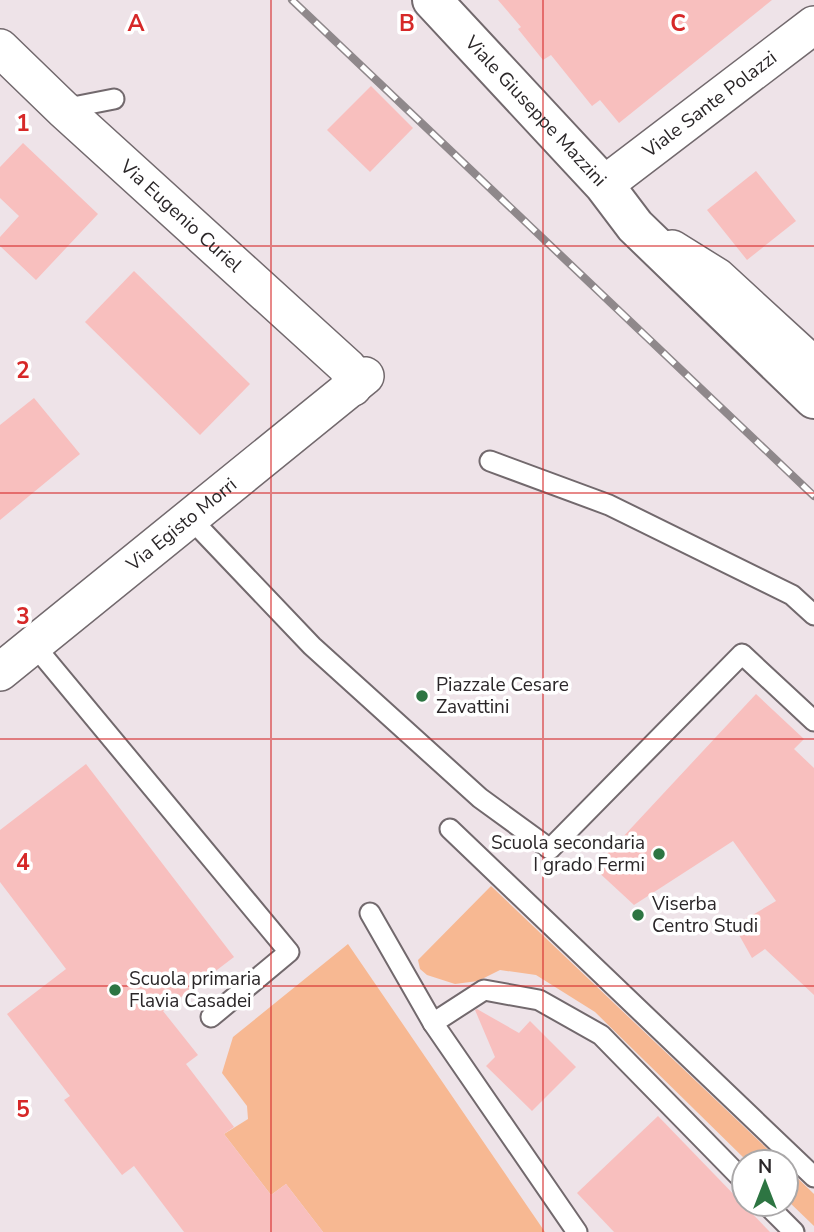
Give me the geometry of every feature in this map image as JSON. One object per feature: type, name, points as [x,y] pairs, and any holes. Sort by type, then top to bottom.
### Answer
[{"type":"street","name":"Viale Giuseppe Mazzini","points":[[432,0],[604,185],[635,226],[814,399]]},
{"type":"street","name":"Viale Sante Polazzi","points":[[604,185],[814,25]]},
{"type":"street","name":"Via Eugenio Curiel","points":[[0,48],[359,381]]},
{"type":"street","name":"Viale Giuseppe Mazzini","points":[[635,226],[717,277],[814,366]]},
{"type":"street","name":"Via Egisto Morri","points":[[0,672],[359,381]]},
{"type":"lane","points":[[63,108],[114,99]]},
{"type":"lane","points":[[490,461],[609,505],[792,595],[814,615]]},
{"type":"lane","points":[[191,519],[312,646],[480,798],[550,849],[742,654],[814,721]]},
{"type":"lane","points":[[34,645],[289,951],[211,1017]]},
{"type":"lane","points":[[450,829],[814,1177]]},
{"type":"lane","points":[[370,913],[433,1023],[577,1232]]},
{"type":"lane","points":[[433,1023],[484,990],[539,1000],[601,1035],[730,1167]]},
{"type":"lane","points":[[780,1218],[794,1232]]},
{"type":"shaded area","points":[[491,886],[766,1148],[734,1148],[595,1012],[536,975],[500,970],[478,981],[455,984],[427,975],[420,969],[418,960]]},
{"type":"shaded area","points":[[348,944],[545,1232],[323,1232],[286,1184],[271,1195],[224,1134],[248,1119],[247,1106],[222,1073],[233,1037]]},
{"type":"shaded area","points":[[800,1180],[814,1194],[814,1226],[800,1212]]},
{"type":"building","points":[[498,0],[772,0],[619,123],[600,100],[592,106],[551,55],[543,60],[518,29],[521,27]]},
{"type":"building","points":[[371,86],[413,128],[370,172],[327,130]]},
{"type":"building","points":[[23,143],[98,214],[36,280],[0,246],[0,237],[19,216],[0,198],[0,167]]},
{"type":"building","points":[[756,171],[796,221],[747,260],[707,210]]},
{"type":"building","points":[[134,271],[250,384],[200,435],[85,322]]},
{"type":"building","points":[[34,398],[80,454],[0,520],[0,425]]},
{"type":"building","name":"Scuola secondaria I grado Fermi","points":[[756,694],[804,739],[794,749],[814,768],[814,995],[765,949],[752,958],[734,926],[776,901],[733,841],[634,905],[594,868]]},
{"type":"building","name":"Scuola primaria Flavia Casadei","points":[[86,764],[234,957],[163,1011],[198,1055],[186,1064],[234,1127],[224,1134],[271,1195],[286,1184],[323,1232],[184,1232],[134,1166],[122,1175],[64,1100],[70,1096],[7,1014],[66,969],[0,882],[0,830]]},
{"type":"building","points":[[475,1010],[519,1033],[530,1021],[576,1067],[532,1111],[486,1066],[495,1057]]},
{"type":"building","points":[[658,1116],[730,1191],[730,1218],[756,1218],[770,1232],[614,1232],[577,1193]]},
{"type":"railway","points":[[292,0],[814,496]]},
{"type":"place","name":"Piazzale Cesare Zavattini","points":[[422,696]]},
{"type":"place","name":"Scuola secondaria I grado Fermi","points":[[659,854]]},
{"type":"place","name":"Viserba Centro Studi","points":[[638,915]]},
{"type":"place","name":"Scuola primaria Flavia Casadei","points":[[115,990]]}]
